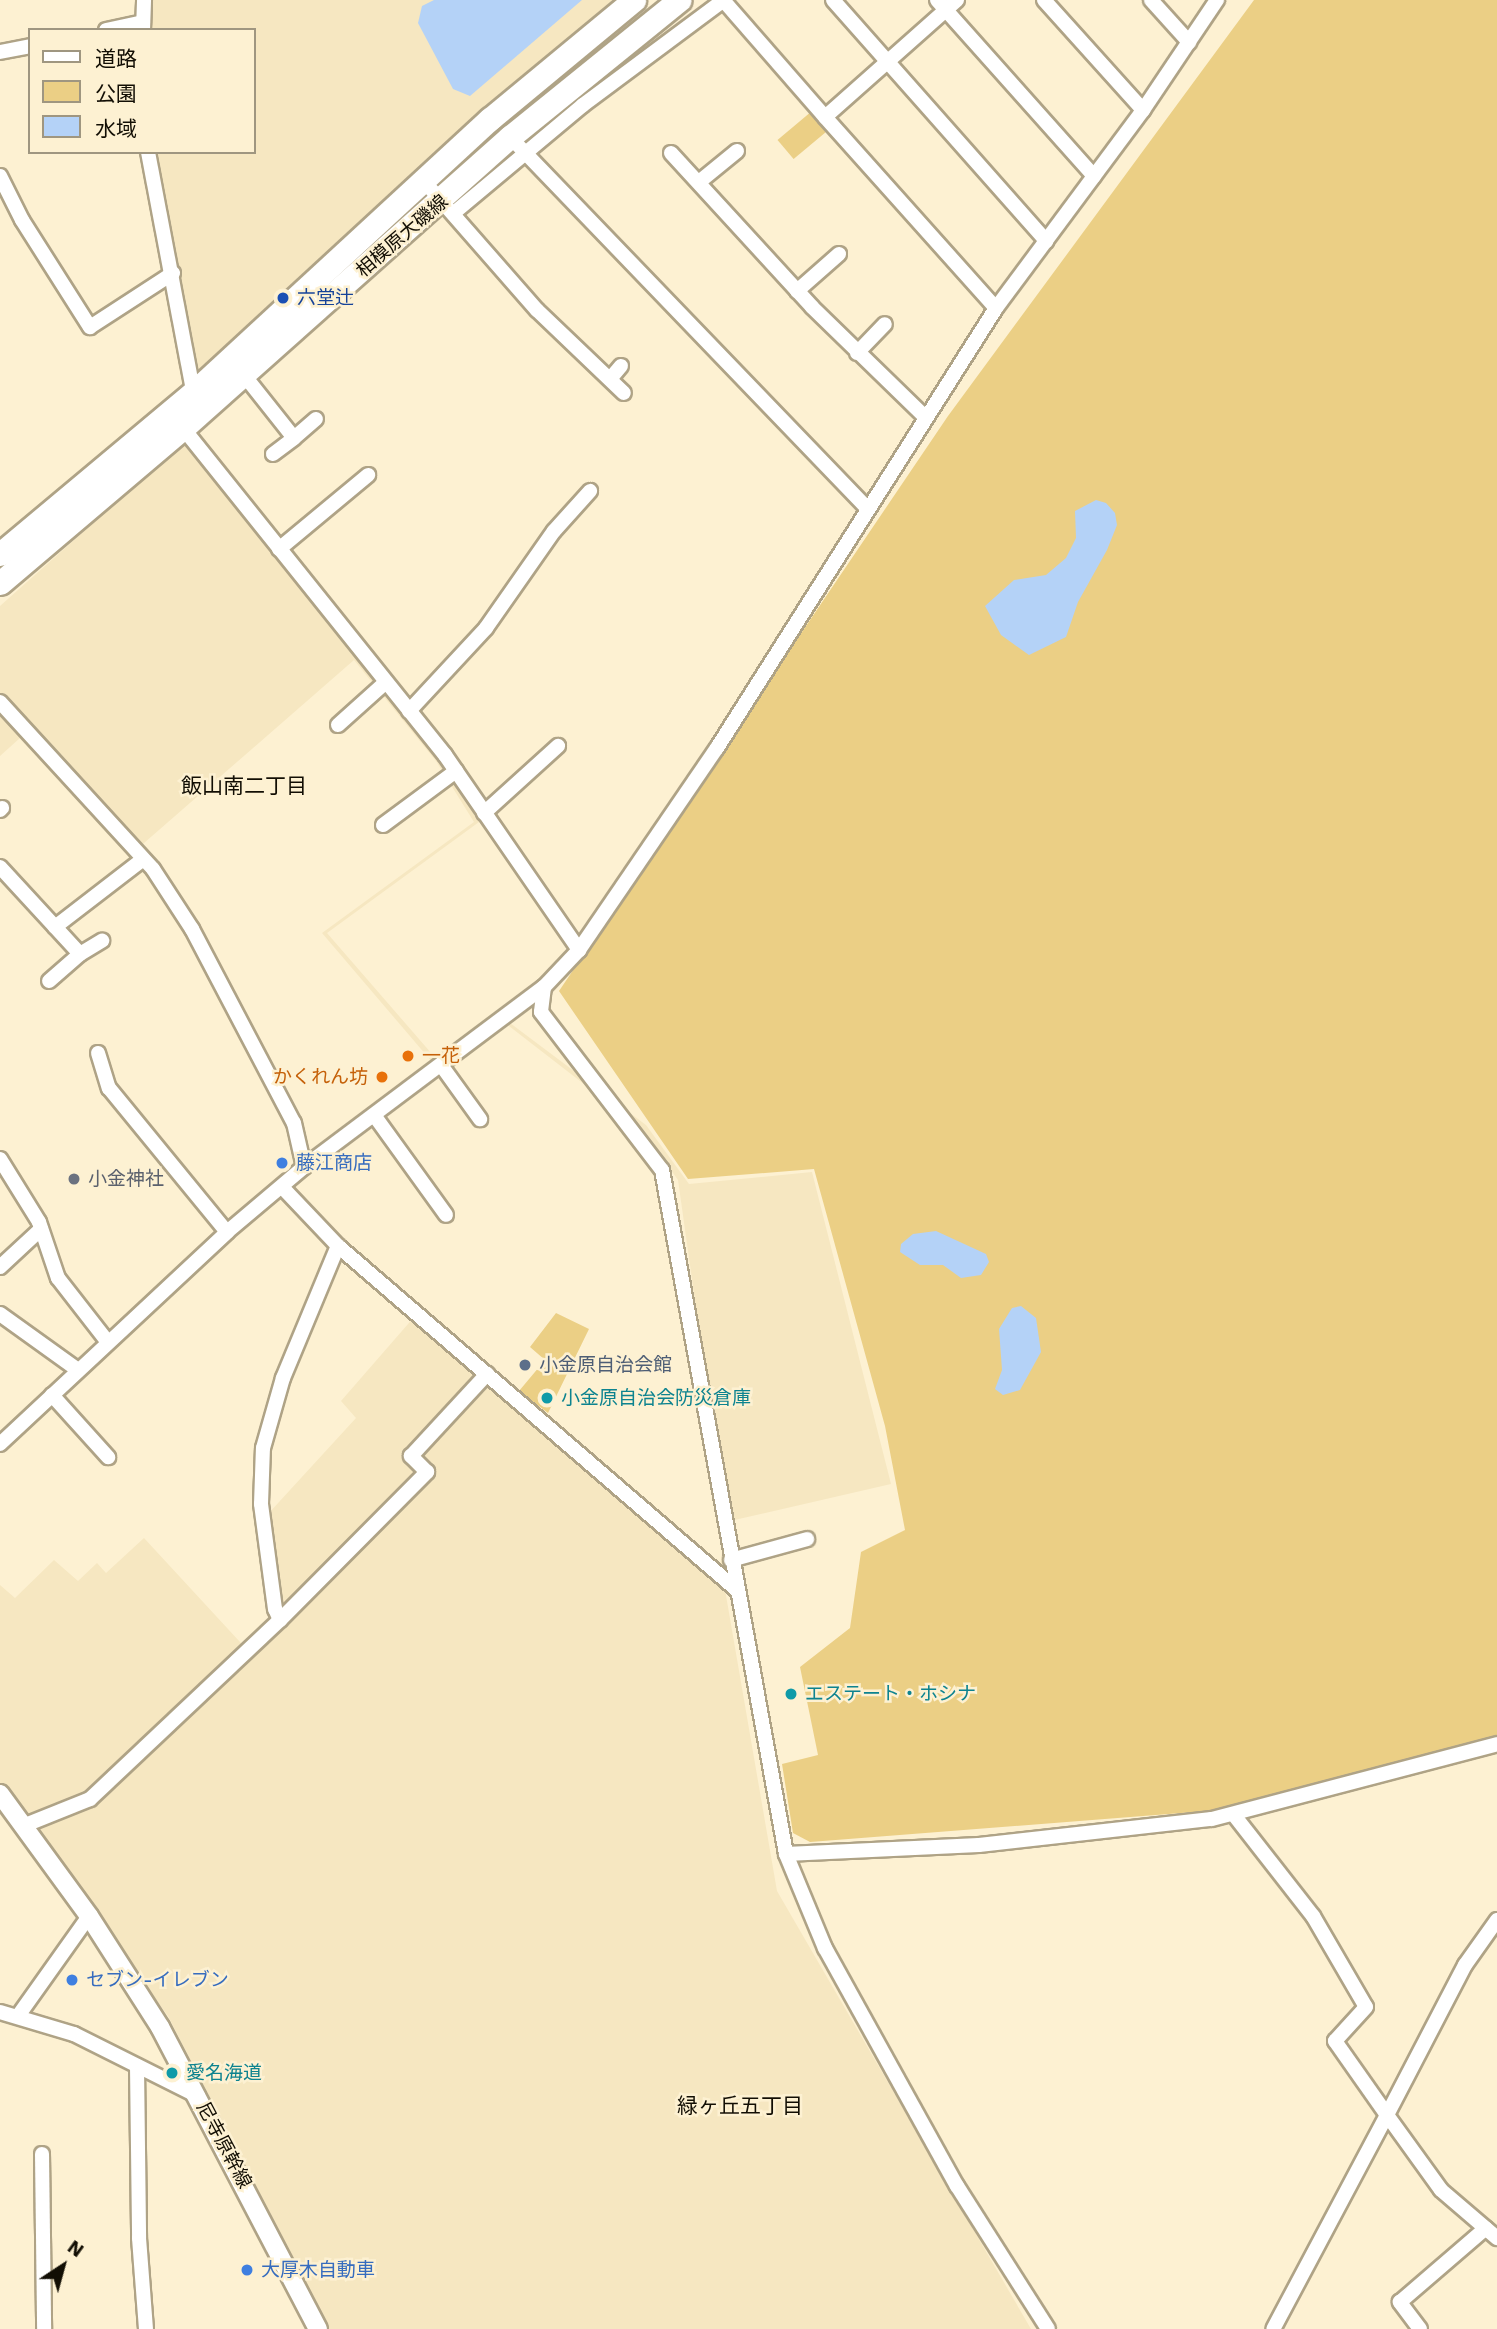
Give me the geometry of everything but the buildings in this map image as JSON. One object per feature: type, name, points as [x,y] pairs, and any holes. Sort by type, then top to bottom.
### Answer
[{"type":"main road","name":"相模原大磯線","points":[[0,554],[195,391],[423,180],[634,0]]},
{"type":"main road","name":"相模原大磯線","points":[[0,583],[244,375],[449,206],[679,0]]},
{"type":"street","points":[[124,28],[143,26],[144,0]]},
{"type":"street","points":[[867,508],[518,144],[724,0],[996,308]]},
{"type":"street","points":[[833,0],[1046,241]]},
{"type":"street","points":[[1044,0],[1143,110]]},
{"type":"street","points":[[1151,0],[1189,42]]},
{"type":"street","points":[[0,1444],[107,1341],[304,1167],[544,986],[579,950],[717,748],[924,416],[996,308],[1143,110],[1217,0]]},
{"type":"street","points":[[825,117],[888,62],[947,3],[1094,176]]},
{"type":"street","points":[[0,52],[28,46]]},
{"type":"street","points":[[699,182],[737,151]]},
{"type":"street","points":[[671,153],[797,291],[924,416]]},
{"type":"street","points":[[148,154],[195,391],[183,428],[456,771],[579,950]]},
{"type":"street","points":[[0,176],[22,220],[90,327],[173,273]]},
{"type":"street","points":[[423,180],[449,206],[537,310],[624,393]]},
{"type":"street","points":[[797,291],[839,254]]},
{"type":"street","points":[[857,353],[886,324]]},
{"type":"street","points":[[610,379],[621,366]]},
{"type":"street","points":[[244,375],[294,438]]},
{"type":"street","points":[[273,454],[316,419]]},
{"type":"street","points":[[279,549],[368,475]]},
{"type":"street","points":[[409,710],[486,628],[572,501],[590,491]]},
{"type":"street","points":[[338,725],[386,682]]},
{"type":"street","points":[[0,702],[153,869],[209,963],[294,1123],[304,1167]]},
{"type":"street","points":[[484,813],[554,745]]},
{"type":"street","points":[[383,825],[392,809],[456,771]]},
{"type":"street","points":[[55,927],[142,860]]},
{"type":"street","points":[[0,867],[80,954]]},
{"type":"street","points":[[49,981],[80,954],[102,941]]},
{"type":"street","points":[[544,986],[541,1012],[662,1170],[786,1854],[825,1948],[957,2186],[1048,2329]]},
{"type":"street","points":[[85,1064],[102,1050],[108,1088],[228,1232]]},
{"type":"street","points":[[441,1065],[480,1119]]},
{"type":"street","points":[[374,1115],[446,1215]]},
{"type":"street","points":[[0,1159],[41,1229],[58,1278],[107,1341]]},
{"type":"street","points":[[432,1195],[444,1186]]},
{"type":"street","points":[[283,1188],[338,1247],[737,1590]]},
{"type":"street","points":[[0,1267],[41,1229]]},
{"type":"street","points":[[280,1620],[270,1584],[261,1504],[263,1448],[283,1378],[338,1247]]},
{"type":"street","points":[[0,1314],[78,1370]]},
{"type":"street","points":[[23,1826],[90,1799],[280,1620],[427,1472],[411,1456],[487,1374]]},
{"type":"street","points":[[52,1395],[106,1449]]},
{"type":"street","points":[[731,1560],[807,1539]]},
{"type":"street","points":[[786,1854],[979,1845],[1234,1815],[1497,1744]]},
{"type":"street","name":"尼寺原幹線","points":[[1,1796],[89,1916],[198,2096],[318,2329]]},
{"type":"street","points":[[1234,1815],[1313,1916],[1366,2007],[1335,2041],[1441,2190],[1492,2233],[1401,2302],[1420,2329]]},
{"type":"street","points":[[18,2016],[89,1916]]},
{"type":"street","points":[[1273,2329],[1465,1965],[1497,1920]]},
{"type":"street","points":[[0,2012],[74,2034],[198,2096]]},
{"type":"street","points":[[137,2066],[139,2238],[146,2329]]},
{"type":"street","points":[[42,2154],[50,2195],[50,2287],[44,2329]]},
{"type":"shaded area","points":[[150,0],[623,0],[483,109],[205,366],[188,450],[440,760],[479,822],[327,933],[445,1069],[506,1020],[646,1125],[689,1184],[812,1172],[891,1484],[730,1521],[723,1578],[777,1891],[1031,2329],[329,2329],[168,2016],[0,1786],[0,1585],[15,1598],[54,1560],[78,1581],[97,1563],[106,1573],[144,1538],[252,1655],[286,1622],[278,1597],[268,1514],[356,1418],[341,1401],[415,1316],[718,1586],[726,1520],[678,1180],[642,1129],[505,1023],[444,1076],[322,933],[474,822],[436,761],[354,660],[136,850],[30,729],[0,756],[0,606],[181,445],[196,357],[157,154],[256,154],[256,28],[150,28]]},
{"type":"green space","points":[[1254,0],[1497,0],[1497,1738],[1232,1809],[810,1842],[793,1833],[782,1764],[818,1755],[800,1667],[850,1628],[861,1552],[905,1530],[885,1426],[814,1169],[688,1179],[559,991],[948,416]]},
{"type":"green space","points":[[812,111],[828,130],[794,159],[778,140]]},
{"type":"green space","points":[[556,1313],[589,1329],[548,1413],[519,1391],[545,1360],[530,1347]]},
{"type":"water","points":[[434,0],[582,0],[470,96],[453,89],[418,23],[422,6]]},
{"type":"water","points":[[1096,500],[1106,503],[1115,513],[1117,525],[1107,550],[1078,602],[1066,637],[1029,655],[1001,635],[985,606],[1014,580],[1046,575],[1066,558],[1076,538],[1075,511]]},
{"type":"water","points":[[936,1231],[986,1254],[989,1262],[981,1275],[961,1278],[943,1265],[920,1265],[900,1252],[901,1244],[913,1234]]},
{"type":"water","points":[[1021,1306],[1036,1318],[1041,1352],[1020,1390],[1003,1395],[995,1389],[1002,1370],[999,1329],[1012,1308]]},
{"type":"place","name":"六堂辻","points":[[283,298]]},
{"type":"place","name":"一花","points":[[408,1056]]},
{"type":"place","name":"かくれん坊","points":[[382,1077]]},
{"type":"place","name":"藤江商店","points":[[282,1163]]},
{"type":"place","name":"小金神社","points":[[74,1179]]},
{"type":"place","name":"小金原自治会館","points":[[525,1365]]},
{"type":"place","name":"小金原自治会防災倉庫","points":[[547,1398]]},
{"type":"place","name":"エステート・ホシナ","points":[[791,1694]]},
{"type":"place","name":"セブン-イレブン","points":[[72,1980]]},
{"type":"place","name":"愛名海道","points":[[172,2073]]},
{"type":"place","name":"大厚木自動車","points":[[247,2270]]},
{"type":"district","name":"飯山南二丁目","points":[[244,786]]},
{"type":"district","name":"緑ヶ丘五丁目","points":[[740,2106]]}]
